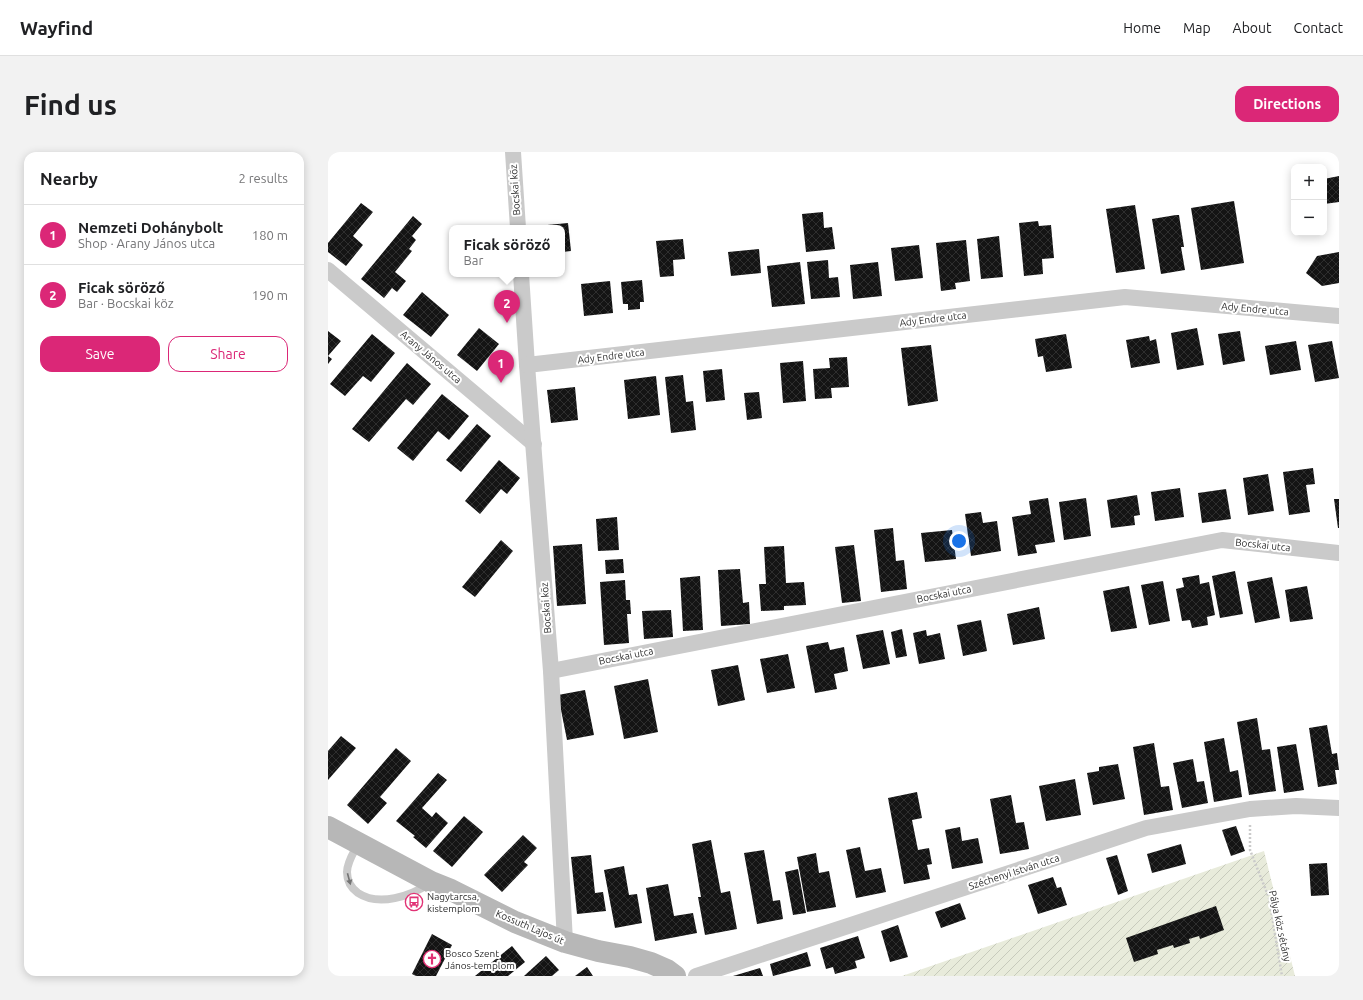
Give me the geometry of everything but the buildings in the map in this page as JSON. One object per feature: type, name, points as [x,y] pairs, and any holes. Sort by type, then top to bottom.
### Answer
[{"type":"main road","name":"Kossuth Lajos út","points":[[328,828],[431,882],[451,890],[514,922],[565,942],[651,963],[667,970],[675,976]]},
{"type":"street","name":"Bocskai köz","points":[[513,152],[518,225]]},
{"type":"street","name":"Arany János utca","points":[[328,270],[534,444]]},
{"type":"street","name":"Bocskai köz","points":[[521,277],[551,671],[565,942]]},
{"type":"street","name":"Ady Endre utca","points":[[527,365],[1125,297],[1339,316]]},
{"type":"street","name":"Bocskai utca","points":[[551,671],[1222,540],[1339,554]]},
{"type":"street","name":"Széchenyi István utca","points":[[696,976],[1146,828],[1250,809],[1296,806],[1339,808]]},
{"type":"lane","points":[[358,843],[347,872],[349,882],[353,890],[360,894],[379,900],[391,898],[413,893],[431,882]]},
{"type":"path","name":"Pálya köz sétány","points":[[1250,809],[1250,850],[1269,898],[1282,976]]},
{"type":"green space","points":[[1264,851],[1295,976],[902,976]]},
{"type":"place","name":"Ficak söröző","points":[[507,323]]},
{"type":"place","name":"Nemzeti Dohánybolt","points":[[501,383]]},
{"type":"place","name":"Nagytarcsa, kistemplom","points":[[414,902]]},
{"type":"place","name":"Bosco Szent János-templom","points":[[432,959]]}]
